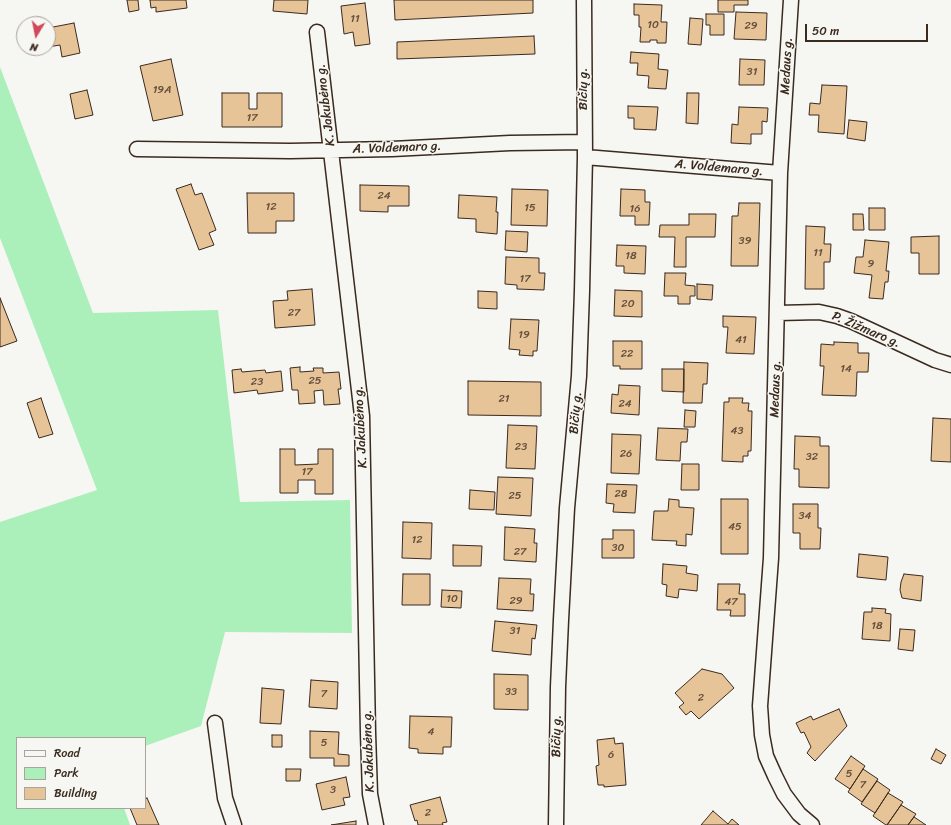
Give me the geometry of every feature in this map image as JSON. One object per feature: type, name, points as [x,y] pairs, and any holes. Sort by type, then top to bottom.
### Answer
[{"type":"street","name":"Bičių g.","points":[[556,825],[558,687],[561,620],[567,508],[579,376],[585,157],[584,0]]},
{"type":"street","name":"Medaus g.","points":[[791,0],[780,173],[778,313],[771,558],[760,706],[762,735],[766,756],[784,794],[799,814],[812,825]]},
{"type":"street","name":"K. Jakubėno g.","points":[[317,32],[362,416],[370,794],[376,825]]},
{"type":"street","name":"A. Voldemaro g.","points":[[137,149],[290,151],[392,149],[510,143],[585,142]]},
{"type":"street","name":"A. Voldemaro g.","points":[[585,157],[780,173]]},
{"type":"street","name":"P. Žižmaro g.","points":[[778,313],[819,312],[837,316],[951,366]]},
{"type":"street","points":[[215,723],[225,798],[234,825]]},
{"type":"green space","points":[[0,67],[93,313],[218,310],[240,502],[350,500],[352,633],[225,632],[201,726],[146,746],[146,737],[16,737],[16,809],[124,809],[130,825],[0,825],[0,522],[97,490],[0,238]]},
{"type":"building","points":[[127,0],[138,0],[139,10],[129,12]]},
{"type":"building","points":[[150,0],[186,0],[187,8],[156,12],[156,7],[151,8]]},
{"type":"building","points":[[274,0],[308,0],[307,14],[273,11]]},
{"type":"building","points":[[394,0],[533,0],[533,13],[395,20]]},
{"type":"building","points":[[718,0],[748,0],[748,5],[734,5],[734,12],[718,12]]},
{"type":"building","points":[[365,3],[370,44],[355,46],[353,32],[344,34],[341,6]]},
{"type":"building","points":[[634,4],[662,5],[661,22],[667,22],[666,43],[657,43],[657,40],[640,42],[641,27],[639,27],[639,15],[634,15]]},
{"type":"building","points":[[736,12],[767,13],[766,40],[734,39]]},
{"type":"building","points":[[706,14],[724,14],[724,35],[710,35],[710,25],[706,25]]},
{"type":"building","points":[[690,18],[703,19],[701,45],[688,44]]},
{"type":"building","points":[[74,23],[80,53],[62,57],[60,45],[56,46],[56,26]]},
{"type":"building","points":[[534,36],[535,54],[397,59],[397,42]]},
{"type":"building","points":[[631,52],[659,54],[658,69],[668,70],[666,89],[648,88],[649,76],[637,75],[638,63],[630,63]]},
{"type":"building","points":[[171,59],[183,115],[153,121],[140,66]]},
{"type":"building","points":[[740,59],[765,60],[764,85],[739,85]]},
{"type":"building","points":[[822,85],[847,86],[844,134],[818,132],[819,115],[809,115],[810,103],[820,104]]},
{"type":"building","points":[[87,90],[93,115],[75,119],[70,94]]},
{"type":"building","points":[[222,93],[249,93],[249,109],[257,109],[257,93],[282,93],[282,127],[222,127]]},
{"type":"building","points":[[687,93],[699,93],[698,124],[686,123]]},
{"type":"building","points":[[628,106],[658,107],[656,130],[634,129],[634,118],[628,118]]},
{"type":"building","points":[[739,107],[768,108],[767,122],[762,121],[762,134],[751,134],[751,144],[731,143],[732,124],[738,125]]},
{"type":"building","points":[[849,120],[867,122],[865,141],[847,138]]},
{"type":"building","points":[[191,184],[195,195],[202,193],[216,230],[209,233],[214,245],[199,250],[176,189]]},
{"type":"building","points":[[360,185],[409,186],[409,206],[388,206],[388,212],[360,211]]},
{"type":"building","points":[[512,189],[548,190],[547,226],[511,225]]},
{"type":"building","points":[[621,189],[645,190],[645,202],[650,202],[649,225],[635,225],[635,216],[620,216]]},
{"type":"building","points":[[247,193],[294,193],[294,221],[276,221],[276,233],[248,233]]},
{"type":"building","points":[[459,195],[497,197],[497,234],[476,232],[476,219],[458,218]]},
{"type":"building","points":[[739,203],[760,203],[758,266],[731,266],[732,216],[738,216]]},
{"type":"building","points":[[869,208],[885,208],[885,230],[869,230]]},
{"type":"building","points":[[689,214],[716,214],[715,237],[686,237],[686,267],[674,267],[675,237],[659,237],[660,225],[689,225]]},
{"type":"building","points":[[853,214],[863,214],[864,230],[853,230]]},
{"type":"building","points":[[806,226],[825,227],[824,244],[831,244],[830,262],[824,262],[824,289],[805,289]]},
{"type":"building","points":[[506,231],[528,232],[527,252],[505,250]]},
{"type":"building","points":[[939,236],[939,274],[919,274],[919,253],[911,253],[911,237]]},
{"type":"building","points":[[865,240],[889,242],[886,271],[889,271],[888,282],[885,282],[883,299],[869,298],[872,275],[854,273],[856,257],[863,257]]},
{"type":"building","points":[[617,245],[646,246],[645,274],[624,273],[624,266],[616,266]]},
{"type":"building","points":[[506,257],[539,258],[539,273],[545,273],[544,290],[517,289],[517,285],[505,284]]},
{"type":"building","points":[[665,273],[686,273],[685,285],[695,286],[695,296],[690,296],[690,304],[678,304],[678,296],[664,296]]},
{"type":"building","points":[[697,284],[713,285],[712,300],[697,299]]},
{"type":"building","points":[[312,289],[315,325],[275,328],[273,301],[288,300],[287,291]]},
{"type":"building","points":[[615,290],[642,291],[642,317],[614,316]]},
{"type":"building","points":[[478,291],[497,292],[497,309],[478,308]]},
{"type":"building","points":[[0,298],[17,341],[0,347]]},
{"type":"building","points":[[723,316],[756,317],[754,354],[726,353],[728,327],[723,327]]},
{"type":"building","points":[[511,319],[539,320],[537,351],[533,351],[533,356],[519,355],[520,350],[509,349]]},
{"type":"building","points":[[613,341],[642,341],[642,369],[620,369],[620,366],[613,366]]},
{"type":"building","points":[[834,342],[858,343],[858,353],[869,353],[868,372],[857,372],[856,396],[822,395],[824,366],[820,366],[821,344],[834,345]]},
{"type":"building","points":[[684,362],[708,363],[707,384],[703,384],[702,403],[683,403]]},
{"type":"building","points":[[300,367],[300,372],[314,371],[313,368],[323,368],[323,373],[339,372],[341,389],[338,389],[340,404],[324,405],[323,390],[314,391],[315,403],[299,404],[298,390],[292,390],[290,368]]},
{"type":"building","points":[[241,369],[242,372],[265,370],[266,373],[281,371],[283,391],[258,394],[257,390],[234,393],[232,370]]},
{"type":"building","points":[[662,369],[684,369],[684,392],[662,391]]},
{"type":"building","points":[[468,381],[541,382],[541,416],[468,415]]},
{"type":"building","points":[[619,385],[640,386],[639,415],[611,413],[612,394],[618,395]]},
{"type":"building","points":[[41,398],[53,434],[39,438],[27,403]]},
{"type":"building","points":[[729,398],[743,398],[742,403],[749,403],[748,411],[752,411],[751,451],[748,451],[748,456],[743,456],[743,462],[722,461],[724,402],[729,402]]},
{"type":"building","points":[[685,410],[696,411],[695,427],[684,427]]},
{"type":"building","points":[[933,418],[951,419],[951,462],[931,461]]},
{"type":"building","points":[[508,425],[537,426],[535,469],[506,468]]},
{"type":"building","points":[[658,428],[688,429],[687,442],[681,442],[680,461],[656,460]]},
{"type":"building","points":[[612,434],[641,435],[639,474],[611,473]]},
{"type":"building","points":[[795,436],[820,437],[820,446],[829,446],[829,488],[799,487],[799,469],[794,469]]},
{"type":"building","points":[[280,449],[295,449],[295,465],[318,464],[318,449],[333,449],[333,494],[315,494],[315,480],[298,480],[298,493],[280,493]]},
{"type":"building","points":[[682,464],[699,464],[699,490],[681,490]]},
{"type":"building","points":[[498,477],[533,478],[531,516],[496,514]]},
{"type":"building","points":[[607,484],[637,485],[635,513],[613,512],[614,504],[606,503]]},
{"type":"building","points":[[470,490],[495,492],[494,510],[469,509]]},
{"type":"building","points":[[669,499],[679,500],[679,507],[694,508],[692,535],[686,534],[686,546],[676,545],[677,541],[652,540],[654,511],[668,511]]},
{"type":"building","points":[[721,499],[748,499],[748,554],[721,554]]},
{"type":"building","points":[[793,504],[818,504],[818,528],[821,528],[820,549],[800,549],[800,533],[793,533]]},
{"type":"building","points":[[403,522],[432,523],[431,559],[402,558]]},
{"type":"building","points":[[505,527],[535,529],[534,543],[537,543],[536,562],[504,560]]},
{"type":"building","points":[[613,530],[634,530],[634,558],[602,558],[602,539],[613,539]]},
{"type":"building","points":[[453,545],[482,546],[481,566],[453,566]]},
{"type":"building","points":[[859,554],[888,557],[886,580],[857,577]]},
{"type":"building","points":[[663,564],[687,566],[686,573],[698,575],[697,591],[679,589],[678,598],[666,596],[667,585],[662,584]]},
{"type":"building","points":[[403,574],[430,574],[430,605],[402,605]]},
{"type":"building","points":[[904,574],[923,576],[921,601],[902,598],[900,590]]},
{"type":"building","points":[[499,578],[531,579],[530,594],[534,594],[533,611],[497,609]]},
{"type":"building","points":[[718,584],[740,584],[739,594],[745,594],[745,616],[730,616],[731,610],[717,610]]},
{"type":"building","points":[[442,590],[462,591],[461,608],[441,607]]},
{"type":"building","points":[[872,608],[886,609],[885,613],[891,614],[890,641],[862,639],[864,612],[872,612]]},
{"type":"building","points":[[495,621],[537,625],[535,639],[532,638],[531,655],[492,651]]},
{"type":"building","points":[[900,629],[915,630],[913,651],[898,649]]},
{"type":"building","points":[[702,669],[722,674],[734,688],[699,719],[691,711],[686,715],[679,707],[684,703],[675,693]]},
{"type":"building","points":[[494,674],[528,675],[528,710],[494,709]]},
{"type":"building","points":[[311,680],[338,682],[337,709],[309,707]]},
{"type":"building","points":[[262,688],[284,690],[281,724],[260,723]]},
{"type":"building","points":[[839,709],[847,726],[815,761],[807,753],[811,747],[804,732],[801,733],[796,723],[811,716],[813,720]]},
{"type":"building","points":[[410,716],[452,717],[451,747],[443,747],[443,754],[418,753],[418,749],[409,748]]},
{"type":"building","points":[[310,731],[339,732],[338,754],[349,755],[349,766],[334,766],[334,758],[310,758]]},
{"type":"building","points":[[272,735],[282,735],[282,747],[272,747]]},
{"type":"building","points":[[614,738],[615,744],[623,743],[626,785],[604,787],[604,785],[598,785],[596,766],[599,765],[597,740]]},
{"type":"building","points":[[936,749],[946,755],[941,764],[931,759]]},
{"type":"building","points":[[851,756],[865,766],[850,789],[835,779]]},
{"type":"building","points":[[286,769],[301,769],[300,781],[286,781]]},
{"type":"building","points":[[863,769],[878,779],[862,802],[848,792]]},
{"type":"building","points":[[346,777],[350,797],[343,798],[345,805],[322,810],[316,784]]},
{"type":"building","points":[[877,781],[890,790],[875,813],[861,804]]},
{"type":"building","points":[[888,793],[903,802],[886,825],[873,816]]},
{"type":"building","points":[[440,797],[447,822],[442,823],[443,825],[418,825],[417,820],[415,821],[410,805]]},
{"type":"building","points":[[146,798],[159,825],[137,825],[130,809],[146,809]]},
{"type":"building","points":[[901,805],[916,814],[908,825],[887,825]]},
{"type":"building","points":[[713,811],[728,824],[732,819],[739,825],[701,825]]},
{"type":"building","points":[[914,817],[926,825],[908,825]]},
{"type":"building","points":[[356,821],[356,825],[331,825]]}]
